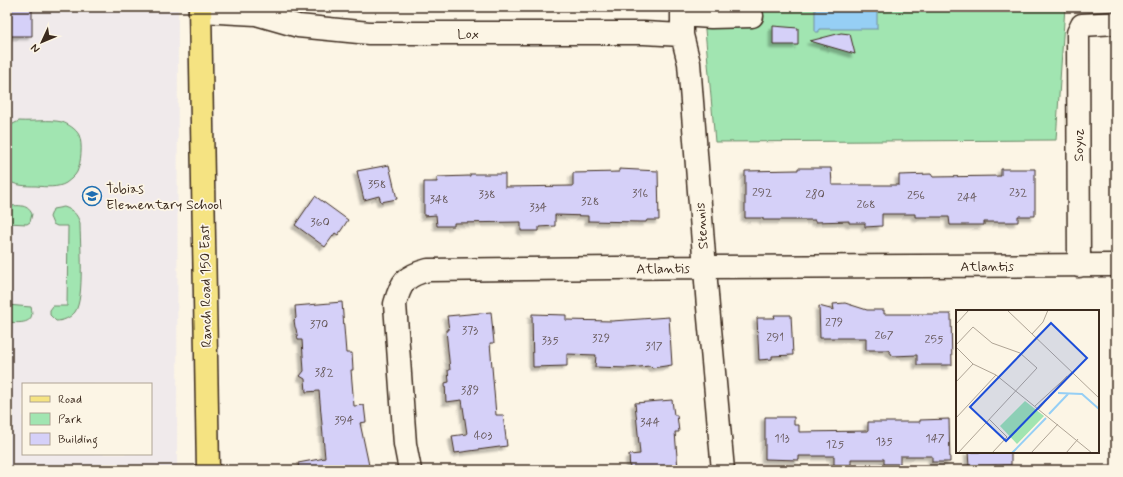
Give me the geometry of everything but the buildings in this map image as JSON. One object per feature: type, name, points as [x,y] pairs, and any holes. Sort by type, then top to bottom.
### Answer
[{"type":"main road","name":"Ranch Road 150 East","points":[[200,9],[208,470]]},
{"type":"street","name":"Lox","points":[[256,14],[278,7]]},
{"type":"street","name":"Lox","points":[[200,9],[256,14],[298,26],[369,32],[637,33],[682,19],[752,16]]},
{"type":"street","name":"Stennis","points":[[682,19],[689,63],[704,267],[723,470]]},
{"type":"street","name":"Soyuz","points":[[1079,266],[1078,33],[1082,25],[1116,23]]},
{"type":"street","name":"Atlantis","points":[[410,470],[405,444],[395,304],[402,276],[428,270],[1116,265]]},
{"type":"shaded area","name":"Tobias Elementary School","points":[[7,7],[178,7],[177,470],[7,470]]},
{"type":"green space","points":[[703,7],[1065,7],[1056,140],[715,142]]},
{"type":"green space","points":[[19,121],[57,121],[67,124],[76,131],[79,135],[81,143],[81,154],[78,168],[72,178],[63,185],[52,187],[21,185],[7,180],[7,127]]},
{"type":"green space","points":[[7,206],[21,206],[30,210],[32,214],[30,222],[27,224],[7,223]]},
{"type":"green space","points":[[64,207],[78,217],[80,223],[81,283],[78,305],[75,312],[66,319],[56,321],[50,315],[50,310],[53,306],[67,306],[68,226],[57,226],[53,224],[50,217],[53,209]]},
{"type":"green space","points":[[7,305],[31,307],[31,317],[25,322],[7,322]]},
{"type":"water","points":[[815,7],[877,7],[877,29],[819,29],[819,32],[815,32]]},
{"type":"place","name":"Tobias Elementary School","points":[[92,196]]}]
